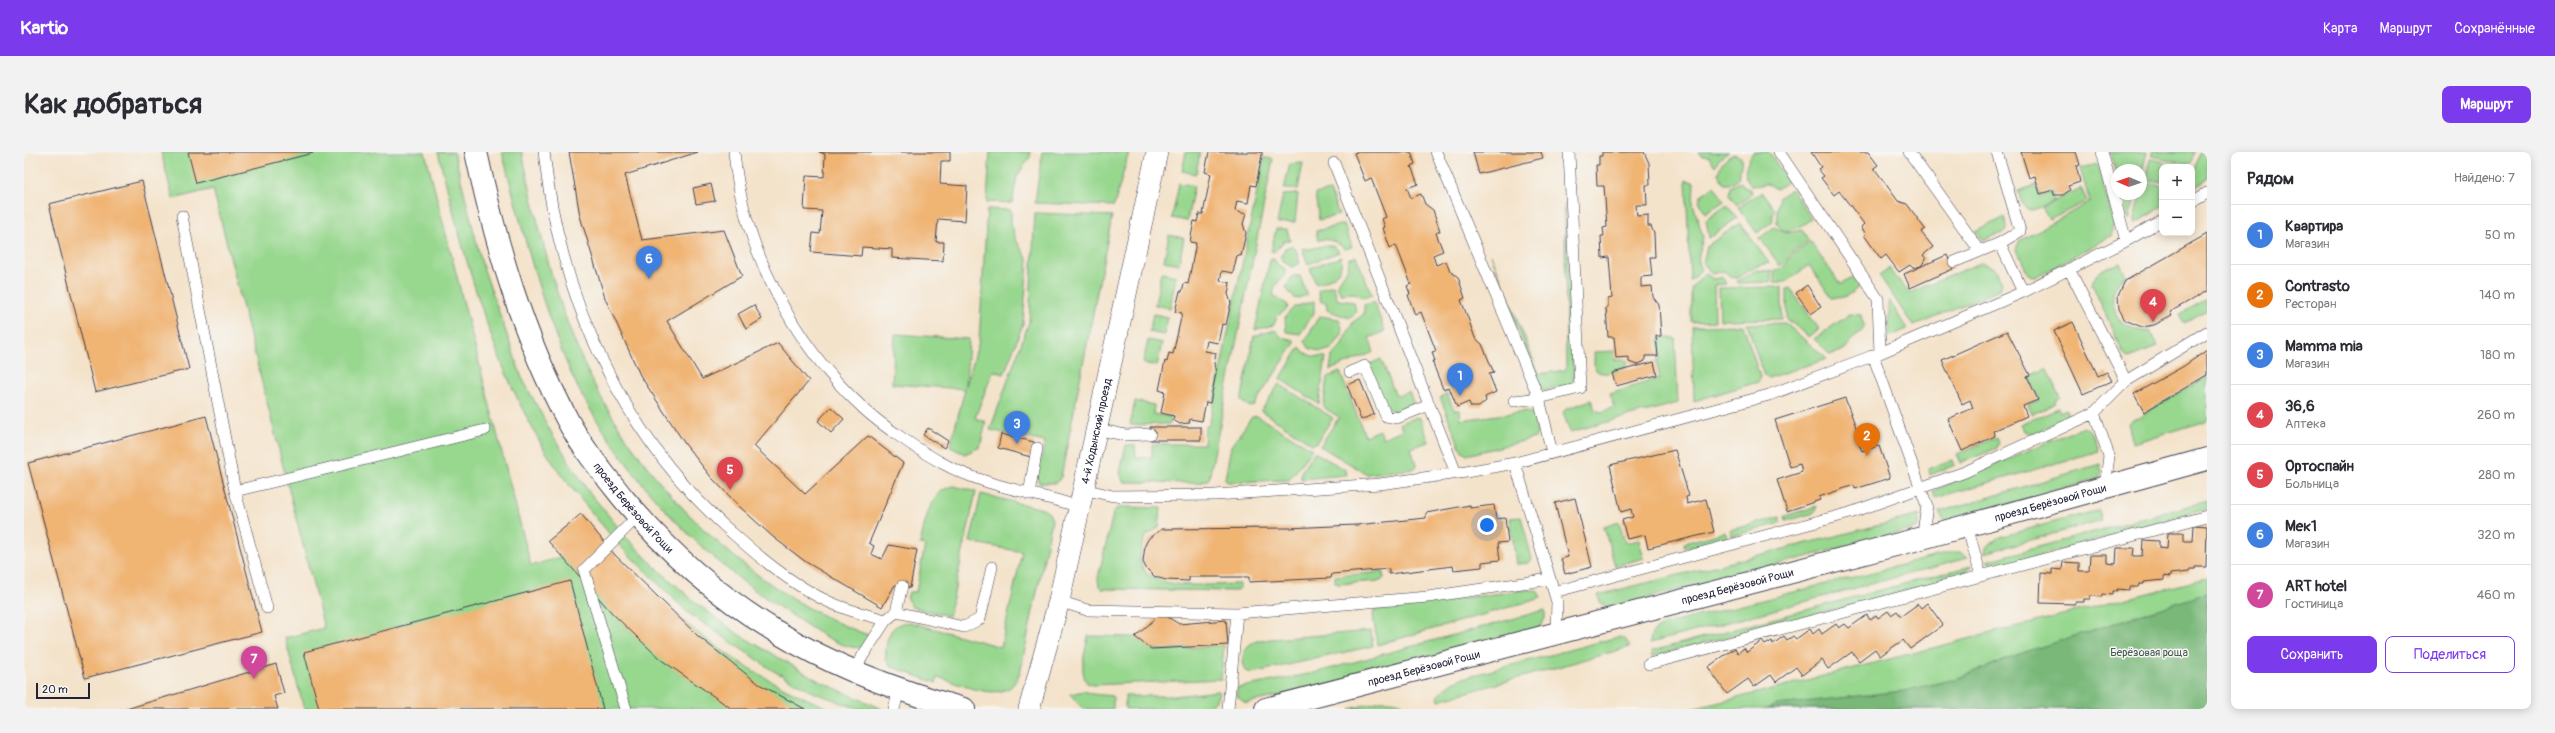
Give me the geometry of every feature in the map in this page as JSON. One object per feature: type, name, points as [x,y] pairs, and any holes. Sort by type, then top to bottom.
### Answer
[{"type":"street","name":"проезд Берёзовой Рощи","points":[[476,152],[502,259],[543,370],[569,423],[603,474],[638,516],[668,550],[708,585],[789,640],[853,672],[897,699],[964,709]]},
{"type":"street","name":"4-й Ходынский проезд","points":[[1029,709],[1059,601],[1157,152]]},
{"type":"street","name":"проезд Берёзовой Рощи","points":[[1266,709],[1556,632],[1922,538],[2207,459]]},
{"type":"lane","points":[[544,152],[548,194],[561,250],[581,314],[601,361],[655,450],[683,486],[715,519],[789,578],[827,601],[886,620]]},
{"type":"lane","points":[[734,152],[737,188],[754,244],[780,301],[816,358],[863,409],[943,464],[984,481],[1029,494],[1082,498],[1113,496],[1215,495],[1380,484],[1456,474],[1516,463],[1769,394],[1876,354],[2023,292],[2126,241],[2159,222]]},
{"type":"lane","points":[[1436,152],[1539,398],[1552,453]]},
{"type":"lane","points":[[1514,401],[1539,398],[1580,388],[1569,152]]},
{"type":"lane","points":[[1779,152],[1878,299],[1876,354],[1927,506],[1922,538]]},
{"type":"lane","points":[[1909,152],[1980,251]]},
{"type":"lane","points":[[1954,262],[2000,243],[2020,231],[1997,152]]},
{"type":"lane","points":[[2102,152],[2126,241]]},
{"type":"lane","points":[[1334,163],[1456,474]]},
{"type":"lane","points":[[2195,200],[2207,193]]},
{"type":"lane","points":[[182,216],[235,491],[267,608]]},
{"type":"lane","points":[[2000,243],[2023,292]]},
{"type":"lane","points":[[2069,269],[2126,381]]},
{"type":"lane","points":[[1554,592],[1850,513],[1921,489],[1965,472],[2094,413],[2126,381],[2207,332]]},
{"type":"lane","points":[[1350,372],[1365,366],[1386,416],[1397,418],[1429,405]]},
{"type":"lane","points":[[2094,413],[2109,456],[2105,488]]},
{"type":"lane","points":[[1096,429],[1125,435],[1150,434]]},
{"type":"lane","points":[[235,491],[485,430]]},
{"type":"lane","points":[[1029,494],[1037,448]]},
{"type":"lane","points":[[1516,463],[1557,602],[1556,632]]},
{"type":"lane","points":[[626,709],[584,570],[638,516]]},
{"type":"lane","points":[[1649,664],[2207,516]]},
{"type":"lane","points":[[1967,526],[1980,576]]},
{"type":"lane","points":[[896,612],[964,627],[980,619],[992,567]]},
{"type":"lane","points":[[1059,601],[1087,610],[1237,613],[1428,597],[1550,579]]},
{"type":"lane","points":[[853,672],[886,620],[896,612],[902,586]]},
{"type":"lane","points":[[1228,709],[1231,634],[1237,613]]},
{"type":"green space","points":[[161,152],[425,152],[531,566],[597,546],[601,541],[661,601],[716,647],[772,681],[811,701],[831,709],[304,709],[285,638],[324,628],[213,189],[173,199]]},
{"type":"green space","points":[[438,152],[454,152],[482,264],[522,378],[552,434],[586,488],[618,527],[617,532],[612,537],[555,466],[521,406],[505,371],[491,336],[467,263]]},
{"type":"green space","points":[[502,152],[522,152],[548,261],[564,314],[585,366],[608,409],[635,451],[667,491],[703,528],[742,562],[783,592],[826,617],[871,636],[862,647],[843,645],[821,634],[757,592],[734,574],[690,536],[670,515],[650,493],[614,446],[579,390],[559,345],[532,263]]},
{"type":"green space","points":[[990,152],[1030,152],[1030,157],[1017,176],[1012,203],[987,202]]},
{"type":"green space","points":[[1042,152],[1129,152],[1114,206],[1035,203]]},
{"type":"green space","points":[[1186,152],[1200,152],[1196,174],[1182,171]]},
{"type":"green space","points":[[1699,152],[1729,152],[1720,158],[1715,166],[1709,157],[1702,156]]},
{"type":"green space","points":[[1753,152],[1769,152],[1788,181],[1777,189],[1768,184],[1752,186],[1748,182],[1745,174]]},
{"type":"green space","points":[[2111,152],[2147,152],[2144,164],[2114,164]]},
{"type":"green space","points":[[2152,152],[2194,152],[2191,164],[2152,156]]},
{"type":"green space","points":[[2199,152],[2207,152],[2207,179],[2195,187],[2195,173]]},
{"type":"green space","points":[[1734,154],[1742,158],[1739,178],[1729,184],[1724,184],[1718,174],[1719,170],[1723,162]]},
{"type":"green space","points":[[1264,158],[1273,159],[1209,479],[1200,483],[1123,482],[1120,472],[1126,445],[1135,445],[1136,458],[1152,457],[1152,444],[1204,444],[1205,427],[1209,425]]},
{"type":"green space","points":[[2151,159],[2174,164],[2159,164],[2159,181],[2147,179]]},
{"type":"green space","points":[[1303,163],[1298,189],[1284,189],[1290,164]]},
{"type":"green space","points":[[2097,164],[2114,223],[2111,236],[2036,277],[2028,274],[2017,250],[2019,241],[2090,202],[2080,168]]},
{"type":"green space","points":[[1686,180],[1694,182],[1693,203],[1703,237],[1698,263],[1701,270],[1690,281]]},
{"type":"green space","points":[[1740,182],[1744,187],[1751,190],[1752,194],[1737,205],[1729,195],[1730,187]]},
{"type":"green space","points":[[2147,182],[2159,185],[2159,209],[2134,224],[2140,200],[2147,200]]},
{"type":"green space","points":[[1179,183],[1194,186],[1187,221],[1172,218]]},
{"type":"green space","points":[[2037,185],[2040,196],[2052,192],[2053,201],[2034,209],[2027,209],[2021,200],[2018,191]]},
{"type":"green space","points":[[1714,186],[1724,201],[1705,214],[1699,200],[1702,194]]},
{"type":"green space","points":[[2081,188],[2087,201],[2049,220],[2042,207]]},
{"type":"green space","points":[[1792,189],[1811,219],[1803,225],[1788,231],[1783,230],[1780,227],[1777,222],[1777,213],[1779,197]]},
{"type":"green space","points":[[1330,191],[1339,215],[1319,220],[1315,194]]},
{"type":"green space","points":[[1762,192],[1775,210],[1772,215],[1773,221],[1757,233],[1738,207]]},
{"type":"green space","points":[[1298,194],[1295,222],[1277,223],[1283,195]]},
{"type":"green space","points":[[2124,200],[2134,200],[2129,220]]},
{"type":"green space","points":[[1565,203],[1574,380],[1570,385],[1545,391],[1539,387],[1491,254],[1539,374],[1566,370]]},
{"type":"green space","points":[[1727,205],[1737,218],[1709,238],[1706,220]]},
{"type":"green space","points":[[987,209],[1011,210],[1011,222],[1016,240],[1028,260],[1023,324],[1004,374],[993,371],[975,418],[986,422],[980,447],[965,454],[950,447],[965,389],[892,384],[895,334],[969,339],[966,386],[979,341]]},
{"type":"green space","points":[[1035,213],[1112,216],[1061,477],[1056,483],[1039,483],[1037,478],[1045,442],[990,430],[1029,322]]},
{"type":"green space","points":[[2004,217],[2007,227],[2005,232],[1984,240],[1975,232]]},
{"type":"green space","points":[[1740,223],[1769,263],[1754,267],[1737,278],[1731,277],[1724,271],[1712,274],[1703,263],[1707,246]]},
{"type":"green space","points":[[1344,224],[1352,247],[1345,249],[1333,241],[1318,240],[1316,231]]},
{"type":"green space","points":[[1774,227],[1787,233],[1802,230],[1809,241],[1793,251],[1786,261],[1780,266],[1760,238]]},
{"type":"green space","points":[[1276,229],[1287,229],[1290,241],[1284,241],[1274,252],[1271,251]]},
{"type":"green space","points":[[1169,235],[1184,238],[1179,264],[1164,261]]},
{"type":"green space","points":[[1811,242],[1840,284],[1854,277],[1859,283],[1858,288],[1849,295],[1839,298],[1831,297],[1809,265],[1786,282],[1774,282],[1774,271],[1781,270],[1794,253]]},
{"type":"green space","points":[[1327,245],[1335,247],[1339,252],[1308,264],[1302,248],[1310,249]]},
{"type":"green space","points":[[1291,246],[1295,247],[1300,263],[1292,267],[1281,259],[1285,248]]},
{"type":"green space","points":[[1356,256],[1372,295],[1363,298],[1355,293],[1341,294],[1337,285],[1348,268],[1349,259]]},
{"type":"green space","points":[[1341,257],[1338,272],[1330,278],[1316,284],[1310,268]]},
{"type":"green space","points":[[1270,259],[1274,259],[1276,263],[1285,269],[1286,274],[1275,286],[1274,296],[1288,305],[1287,309],[1277,316],[1274,325],[1255,330]]},
{"type":"green space","points":[[1982,262],[1995,268],[2002,283],[2000,289],[1913,326],[1879,275],[1889,268],[1909,293]]},
{"type":"green space","points":[[2120,263],[2126,276],[2118,283],[2114,291],[2113,301],[2115,310],[2120,319],[2128,326],[2138,330],[2150,331],[2157,347],[2128,358],[2124,355],[2092,284],[2093,279],[2099,273],[2106,268]]},
{"type":"green space","points":[[1757,270],[1771,271],[1771,282],[1738,283],[1737,281]]},
{"type":"green space","points":[[1161,273],[1176,276],[1170,308],[1155,305]]},
{"type":"green space","points":[[1705,273],[1713,279],[1723,277],[1726,284],[1714,285],[1715,321],[1691,322],[1691,288]]},
{"type":"green space","points":[[1293,276],[1300,276],[1307,295],[1295,299],[1286,288]]},
{"type":"green space","points":[[1333,285],[1338,300],[1354,302],[1356,312],[1349,318],[1327,310],[1326,302],[1321,302],[1318,290]]},
{"type":"green space","points":[[1782,287],[1782,319],[1720,320],[1719,288]]},
{"type":"green space","points":[[1790,288],[1819,329],[1809,337],[1787,319],[1787,289]]},
{"type":"green space","points":[[2207,299],[2207,310],[2185,323],[2180,314]]},
{"type":"green space","points":[[1889,300],[1907,329],[1889,337]]},
{"type":"green space","points":[[1314,301],[1314,313],[1300,334],[1286,332],[1285,317],[1294,307]]},
{"type":"green space","points":[[1374,302],[1385,331],[1369,338],[1374,352],[1330,370],[1332,356],[1341,346],[1353,322],[1364,314],[1364,305]]},
{"type":"green space","points":[[1153,314],[1168,317],[1164,335],[1149,332]]},
{"type":"green space","points":[[1850,314],[1861,315],[1864,327],[1844,350],[1830,355],[1814,339]]},
{"type":"green space","points":[[1319,316],[1339,319],[1343,332],[1332,349],[1321,352],[1309,348],[1305,341]]},
{"type":"green space","points":[[1785,323],[1827,359],[1768,378],[1764,376],[1747,324]]},
{"type":"green space","points":[[1743,325],[1760,377],[1758,382],[1694,401],[1692,326]]},
{"type":"green space","points":[[1275,330],[1281,337],[1294,340],[1295,343],[1254,405],[1250,407],[1241,401],[1254,336]]},
{"type":"green space","points":[[1659,338],[1675,338],[1678,403],[1570,432],[1563,412],[1566,409],[1591,400],[1595,410],[1602,412],[1614,407],[1610,394],[1660,378],[1656,360],[1660,359]]},
{"type":"green space","points":[[1148,340],[1162,343],[1157,366],[1143,363]]},
{"type":"green space","points":[[1300,347],[1305,353],[1312,356],[1326,357],[1319,404],[1280,379]]},
{"type":"green space","points":[[1614,351],[1615,360],[1627,360],[1627,366],[1610,373],[1601,373],[1597,371],[1594,366],[1594,352]]},
{"type":"green space","points":[[1381,359],[1396,396],[1409,392],[1413,402],[1412,406],[1397,412],[1386,408],[1368,365]]},
{"type":"green space","points":[[2047,368],[2060,397],[2055,400],[2056,403],[2032,414],[2028,405],[2040,400],[2029,377]]},
{"type":"green space","points":[[1340,372],[1365,436],[1380,430],[1383,438],[1402,430],[1400,423],[1417,417],[1420,418],[1429,442],[1411,448],[1416,465],[1414,469],[1367,474],[1320,446],[1339,417],[1323,407],[1328,377]]},
{"type":"green space","points":[[2207,377],[2207,421],[2133,443],[2128,423]]},
{"type":"green space","points":[[1279,384],[1333,418],[1316,443],[1312,444],[1261,411]]},
{"type":"green space","points":[[1447,394],[1454,410],[1460,410],[1461,420],[1527,411],[1533,414],[1537,433],[1535,438],[1467,455],[1462,452],[1440,397]]},
{"type":"green space","points":[[1135,401],[1154,405],[1153,414],[1171,417],[1170,424],[1130,425]]},
{"type":"green space","points":[[2058,408],[2060,413],[2066,410],[2069,417],[2032,434],[2024,431],[2021,424]]},
{"type":"green space","points":[[1257,416],[1312,449],[1289,480],[1228,482],[1225,479],[1231,446],[1252,417]]},
{"type":"green space","points":[[2083,427],[2093,433],[2099,451],[1935,498],[1933,491]]},
{"type":"green space","points":[[1997,437],[1999,442],[1997,448],[1961,463],[1957,454]]},
{"type":"green space","points":[[1314,452],[1346,470],[1347,475],[1301,479],[1301,472]]},
{"type":"green space","points":[[1953,460],[1955,465],[1930,475],[1928,469]]},
{"type":"green space","points":[[2100,464],[2102,473],[2098,479],[1948,522],[1942,518],[1939,512]]},
{"type":"green space","points":[[954,486],[976,492],[949,616],[912,607],[907,599],[909,592],[916,592],[925,545],[920,544],[926,517],[939,494]]},
{"type":"green space","points":[[981,494],[1043,509],[1049,513],[1052,520],[1020,673],[1011,687],[993,692],[974,689],[938,677],[936,683],[892,667],[886,660],[887,640],[892,630],[902,623],[909,622],[1001,647],[1022,552],[970,542]]},
{"type":"green space","points":[[2207,501],[2207,509],[2004,566],[1998,567],[1987,561]]},
{"type":"green space","points":[[1817,506],[1814,513],[1786,521],[1785,516]]},
{"type":"green space","points":[[1123,507],[1161,508],[1159,527],[1146,536],[1140,556],[1144,569],[1154,578],[1169,583],[1188,585],[1240,584],[1240,588],[1235,591],[1102,589],[1099,586],[1098,578],[1113,514],[1116,509]]},
{"type":"green space","points":[[2099,510],[2102,520],[1985,553],[1986,547],[1999,537]]},
{"type":"green space","points":[[1920,515],[1918,528],[1617,606],[1607,607],[1600,603],[1598,595]]},
{"type":"green space","points":[[1521,517],[1532,559],[1529,563],[1516,564],[1510,518]]},
{"type":"green space","points":[[1780,517],[1781,523],[1732,536],[1730,530]]},
{"type":"green space","points":[[1619,522],[1625,543],[1639,540],[1644,558],[1615,566],[1604,527]]},
{"type":"green space","points":[[1725,532],[1727,537],[1685,548],[1684,543]]},
{"type":"green space","points":[[622,538],[627,538],[654,566],[695,602],[738,634],[819,681],[882,709],[859,709],[815,693],[772,670],[687,612],[616,542]]},
{"type":"green space","points":[[1953,552],[1960,552],[1968,558],[1650,643],[1651,636],[1655,630],[1667,624]]},
{"type":"green space","points":[[1971,566],[1964,576],[1653,656],[1652,651]]},
{"type":"green space","points":[[1383,572],[1384,578],[1381,581],[1338,584],[1335,582],[1335,576]]},
{"type":"green space","name":"Берёзовая роща","points":[[2207,578],[2207,709],[1691,709],[1733,699]]},
{"type":"green space","points":[[1523,590],[1537,590],[1541,598],[1377,645],[1373,614],[1376,610]]},
{"type":"green space","name":"Берёзовая роща","points":[[2207,593],[2207,709],[1766,709],[1777,705],[1903,691],[1956,679],[2013,656]]},
{"type":"green space","points":[[1545,610],[1545,618],[1541,627],[1319,688],[1246,703],[1238,696],[1237,688],[1314,673]]},
{"type":"green space","points":[[1371,631],[1373,646],[1252,673],[1246,671],[1244,666],[1244,651],[1250,644],[1260,640]]},
{"type":"green space","points":[[1088,636],[1135,637],[1151,649],[1162,650],[1224,645],[1221,679],[1094,685],[1087,683],[1084,678],[1083,660]]},
{"type":"green space","points":[[1618,637],[1625,639],[1630,647],[1439,700],[1438,695],[1453,682],[1463,678]]},
{"type":"green space","points":[[1084,691],[1092,694],[1113,696],[1113,709],[1083,709],[1070,694]]},
{"type":"green space","points":[[1219,691],[1214,702],[1204,709],[1125,709],[1125,696],[1175,696]]},
{"type":"green space","points":[[1380,701],[1392,701],[1399,703],[1408,709],[1350,709]]},
{"type":"building","points":[[188,152],[313,152],[313,153],[196,183]]},
{"type":"building","points":[[569,152],[698,152],[625,175],[642,240],[724,230],[742,276],[667,321],[702,379],[778,343],[809,381],[754,446],[805,494],[868,436],[903,463],[869,543],[874,546],[871,554],[882,559],[889,545],[917,550],[910,588],[895,585],[882,607],[806,562],[773,537],[741,508],[711,477],[685,444],[640,375],[605,298],[580,216]]},
{"type":"building","points":[[819,152],[950,152],[950,161],[941,161],[940,184],[967,186],[965,221],[938,219],[936,242],[944,242],[943,261],[892,258],[892,249],[862,247],[861,256],[811,252],[813,233],[820,234],[822,211],[804,210],[806,176],[824,177],[825,154]]},
{"type":"building","points":[[1209,152],[1262,152],[1262,155],[1256,186],[1251,185],[1248,203],[1237,201],[1235,211],[1246,214],[1243,224],[1246,233],[1241,256],[1237,255],[1233,273],[1222,271],[1220,281],[1230,283],[1228,294],[1231,303],[1226,325],[1222,324],[1218,343],[1207,341],[1205,351],[1216,353],[1214,364],[1216,373],[1210,403],[1206,402],[1202,421],[1190,419],[1189,423],[1180,424],[1173,420],[1174,416],[1161,413],[1165,392],[1159,390],[1165,361],[1167,362],[1169,353],[1173,354],[1182,313],[1175,312],[1180,291],[1182,292],[1184,283],[1188,284],[1196,243],[1190,242],[1194,221],[1197,222],[1199,214],[1203,214],[1211,174],[1205,172]]},
{"type":"building","points":[[1411,152],[1415,164],[1411,166],[1418,184],[1407,188],[1411,198],[1421,194],[1425,204],[1433,210],[1440,231],[1436,233],[1443,251],[1433,255],[1436,265],[1446,261],[1450,271],[1458,277],[1465,298],[1461,300],[1475,338],[1482,344],[1494,373],[1489,374],[1496,392],[1485,397],[1486,401],[1479,407],[1471,407],[1469,402],[1457,407],[1449,387],[1443,389],[1432,361],[1435,361],[1432,352],[1436,351],[1421,312],[1415,315],[1408,295],[1410,294],[1407,286],[1411,284],[1396,245],[1390,248],[1383,228],[1385,227],[1382,219],[1386,217],[1371,178],[1365,181],[1354,153]]},
{"type":"building","points":[[1473,152],[1541,152],[1543,158],[1479,174]]},
{"type":"building","points":[[1602,152],[1644,152],[1649,163],[1650,185],[1646,185],[1647,205],[1636,205],[1637,216],[1648,215],[1648,226],[1651,226],[1654,234],[1655,257],[1650,257],[1652,276],[1641,277],[1641,287],[1652,286],[1653,297],[1659,305],[1661,336],[1656,336],[1658,356],[1645,356],[1645,361],[1637,365],[1629,362],[1629,357],[1616,358],[1614,337],[1608,337],[1606,308],[1608,307],[1608,299],[1612,298],[1609,257],[1602,258],[1601,236],[1604,236],[1603,228],[1607,227],[1604,186],[1597,186],[1596,165],[1599,165],[1599,156],[1602,156]]},
{"type":"building","points":[[1811,152],[1868,152],[1878,165],[1874,168],[1898,201],[1907,204],[1925,229],[1921,232],[1933,247],[1923,255],[1926,259],[1921,266],[1913,268],[1910,265],[1899,272],[1886,255],[1881,259],[1864,235],[1866,234],[1861,227],[1864,224],[1839,191],[1834,195],[1821,178],[1824,176],[1818,169],[1821,167]]},
{"type":"building","points":[[2021,152],[2076,152],[2080,165],[2076,166],[2080,182],[2068,186],[2070,190],[2063,195],[2054,195],[2053,190],[2040,194],[2035,176],[2029,178]]},
{"type":"building","points":[[142,181],[189,369],[95,392],[49,204]]},
{"type":"building","points":[[711,184],[715,201],[696,204],[693,188]]},
{"type":"building","points":[[2207,234],[2207,291],[2170,312],[2172,316],[2154,325],[2142,327],[2125,320],[2119,309],[2118,296],[2125,281]]},
{"type":"building","points":[[1947,255],[1953,269],[1910,288],[1904,274]]},
{"type":"building","points":[[1807,285],[1821,307],[1811,314],[1796,293]]},
{"type":"building","points":[[754,305],[762,319],[746,329],[738,314]]},
{"type":"building","points":[[2073,322],[2098,376],[2107,372],[2112,381],[2083,394],[2054,331]]},
{"type":"building","points":[[2007,331],[2030,375],[2027,376],[2038,400],[2023,406],[2027,416],[1993,431],[1995,436],[1962,451],[1948,419],[1973,408],[1970,400],[1962,404],[1942,360]]},
{"type":"building","points":[[2207,350],[2207,375],[2144,412],[2134,394],[2184,366]]},
{"type":"building","points":[[1654,362],[1657,375],[1616,386],[1612,373]]},
{"type":"building","points":[[1360,380],[1374,414],[1361,420],[1347,385]]},
{"type":"building","points":[[1845,398],[1862,443],[1859,444],[1862,451],[1879,446],[1890,478],[1855,489],[1854,485],[1819,497],[1820,500],[1787,511],[1777,480],[1802,472],[1800,464],[1790,467],[1775,420]]},
{"type":"building","points":[[831,407],[844,419],[831,433],[818,421]]},
{"type":"building","points":[[206,416],[262,632],[85,678],[28,463]]},
{"type":"building","points":[[1150,427],[1201,427],[1201,440],[1150,440]]},
{"type":"building","points":[[928,428],[948,441],[944,448],[923,435]]},
{"type":"building","points":[[1001,434],[1034,442],[1031,457],[998,448]]},
{"type":"building","points":[[1675,450],[1689,496],[1686,497],[1687,504],[1706,499],[1714,532],[1648,548],[1645,535],[1627,539],[1622,520],[1633,517],[1631,509],[1621,512],[1610,465]]},
{"type":"building","points":[[1575,498],[1592,567],[1565,574],[1561,559],[1568,557],[1555,503]]},
{"type":"building","points":[[1470,505],[1470,508],[1494,505],[1496,519],[1505,518],[1508,542],[1498,543],[1500,560],[1482,562],[1482,567],[1454,570],[1453,566],[1389,574],[1389,569],[1332,574],[1331,578],[1249,582],[1249,577],[1189,577],[1189,581],[1166,580],[1155,577],[1146,568],[1143,562],[1145,545],[1149,538],[1162,529],[1288,528],[1356,525],[1426,518],[1426,513]]},
{"type":"building","points":[[581,514],[615,555],[699,637],[759,684],[805,709],[732,709],[660,659],[612,613],[548,541]]},
{"type":"building","points":[[2194,525],[2207,526],[2206,567],[2195,567],[2195,569],[2190,569],[2189,572],[2170,574],[2170,577],[2164,576],[2164,580],[2144,582],[2144,584],[2139,584],[2138,587],[2129,587],[2129,590],[2117,589],[2117,591],[2112,591],[2112,595],[2102,594],[2102,597],[2090,596],[2090,599],[2084,599],[2084,602],[2075,602],[2075,604],[2040,603],[2041,573],[2052,574],[2052,569],[2062,570],[2063,562],[2079,563],[2079,571],[2089,571],[2090,555],[2107,555],[2107,563],[2116,564],[2117,548],[2134,548],[2133,556],[2142,556],[2143,540],[2159,541],[2159,548],[2167,549],[2168,533],[2184,533],[2184,541],[2193,541]]},
{"type":"building","points":[[570,581],[603,709],[319,709],[304,652]]},
{"type":"building","points":[[1927,603],[1943,625],[1910,649],[1903,640],[1880,656],[1875,649],[1859,661],[1852,652],[1828,669],[1822,660],[1802,675],[1796,667],[1776,682],[1771,675],[1754,687],[1748,679],[1727,694],[1708,667],[1735,648],[1738,653],[1744,648],[1747,652],[1762,641],[1765,645],[1772,641],[1773,644],[1784,636],[1787,640],[1793,636],[1796,639],[1810,629],[1813,634],[1819,629],[1822,634],[1836,624],[1839,628],[1845,624],[1849,628],[1867,615],[1870,620],[1876,615],[1878,618],[1888,611],[1891,615],[1897,611],[1901,616],[1918,604],[1921,608]]},
{"type":"building","points":[[1158,616],[1166,616],[1179,624],[1226,620],[1228,645],[1151,649],[1135,637]]},
{"type":"building","points":[[276,664],[284,693],[274,696],[278,709],[126,709]]},
{"type":"place","name":"Мек1","points":[[649,279]]},
{"type":"place","name":"36,6","points":[[2153,322]]},
{"type":"place","name":"Квартира","points":[[1460,396]]},
{"type":"place","name":"Mamma mia","points":[[1017,444]]},
{"type":"place","name":"Contrasto","points":[[1867,456]]},
{"type":"place","name":"Ортоспайн","points":[[730,490]]},
{"type":"place","name":"ART hotel","points":[[254,679]]}]
